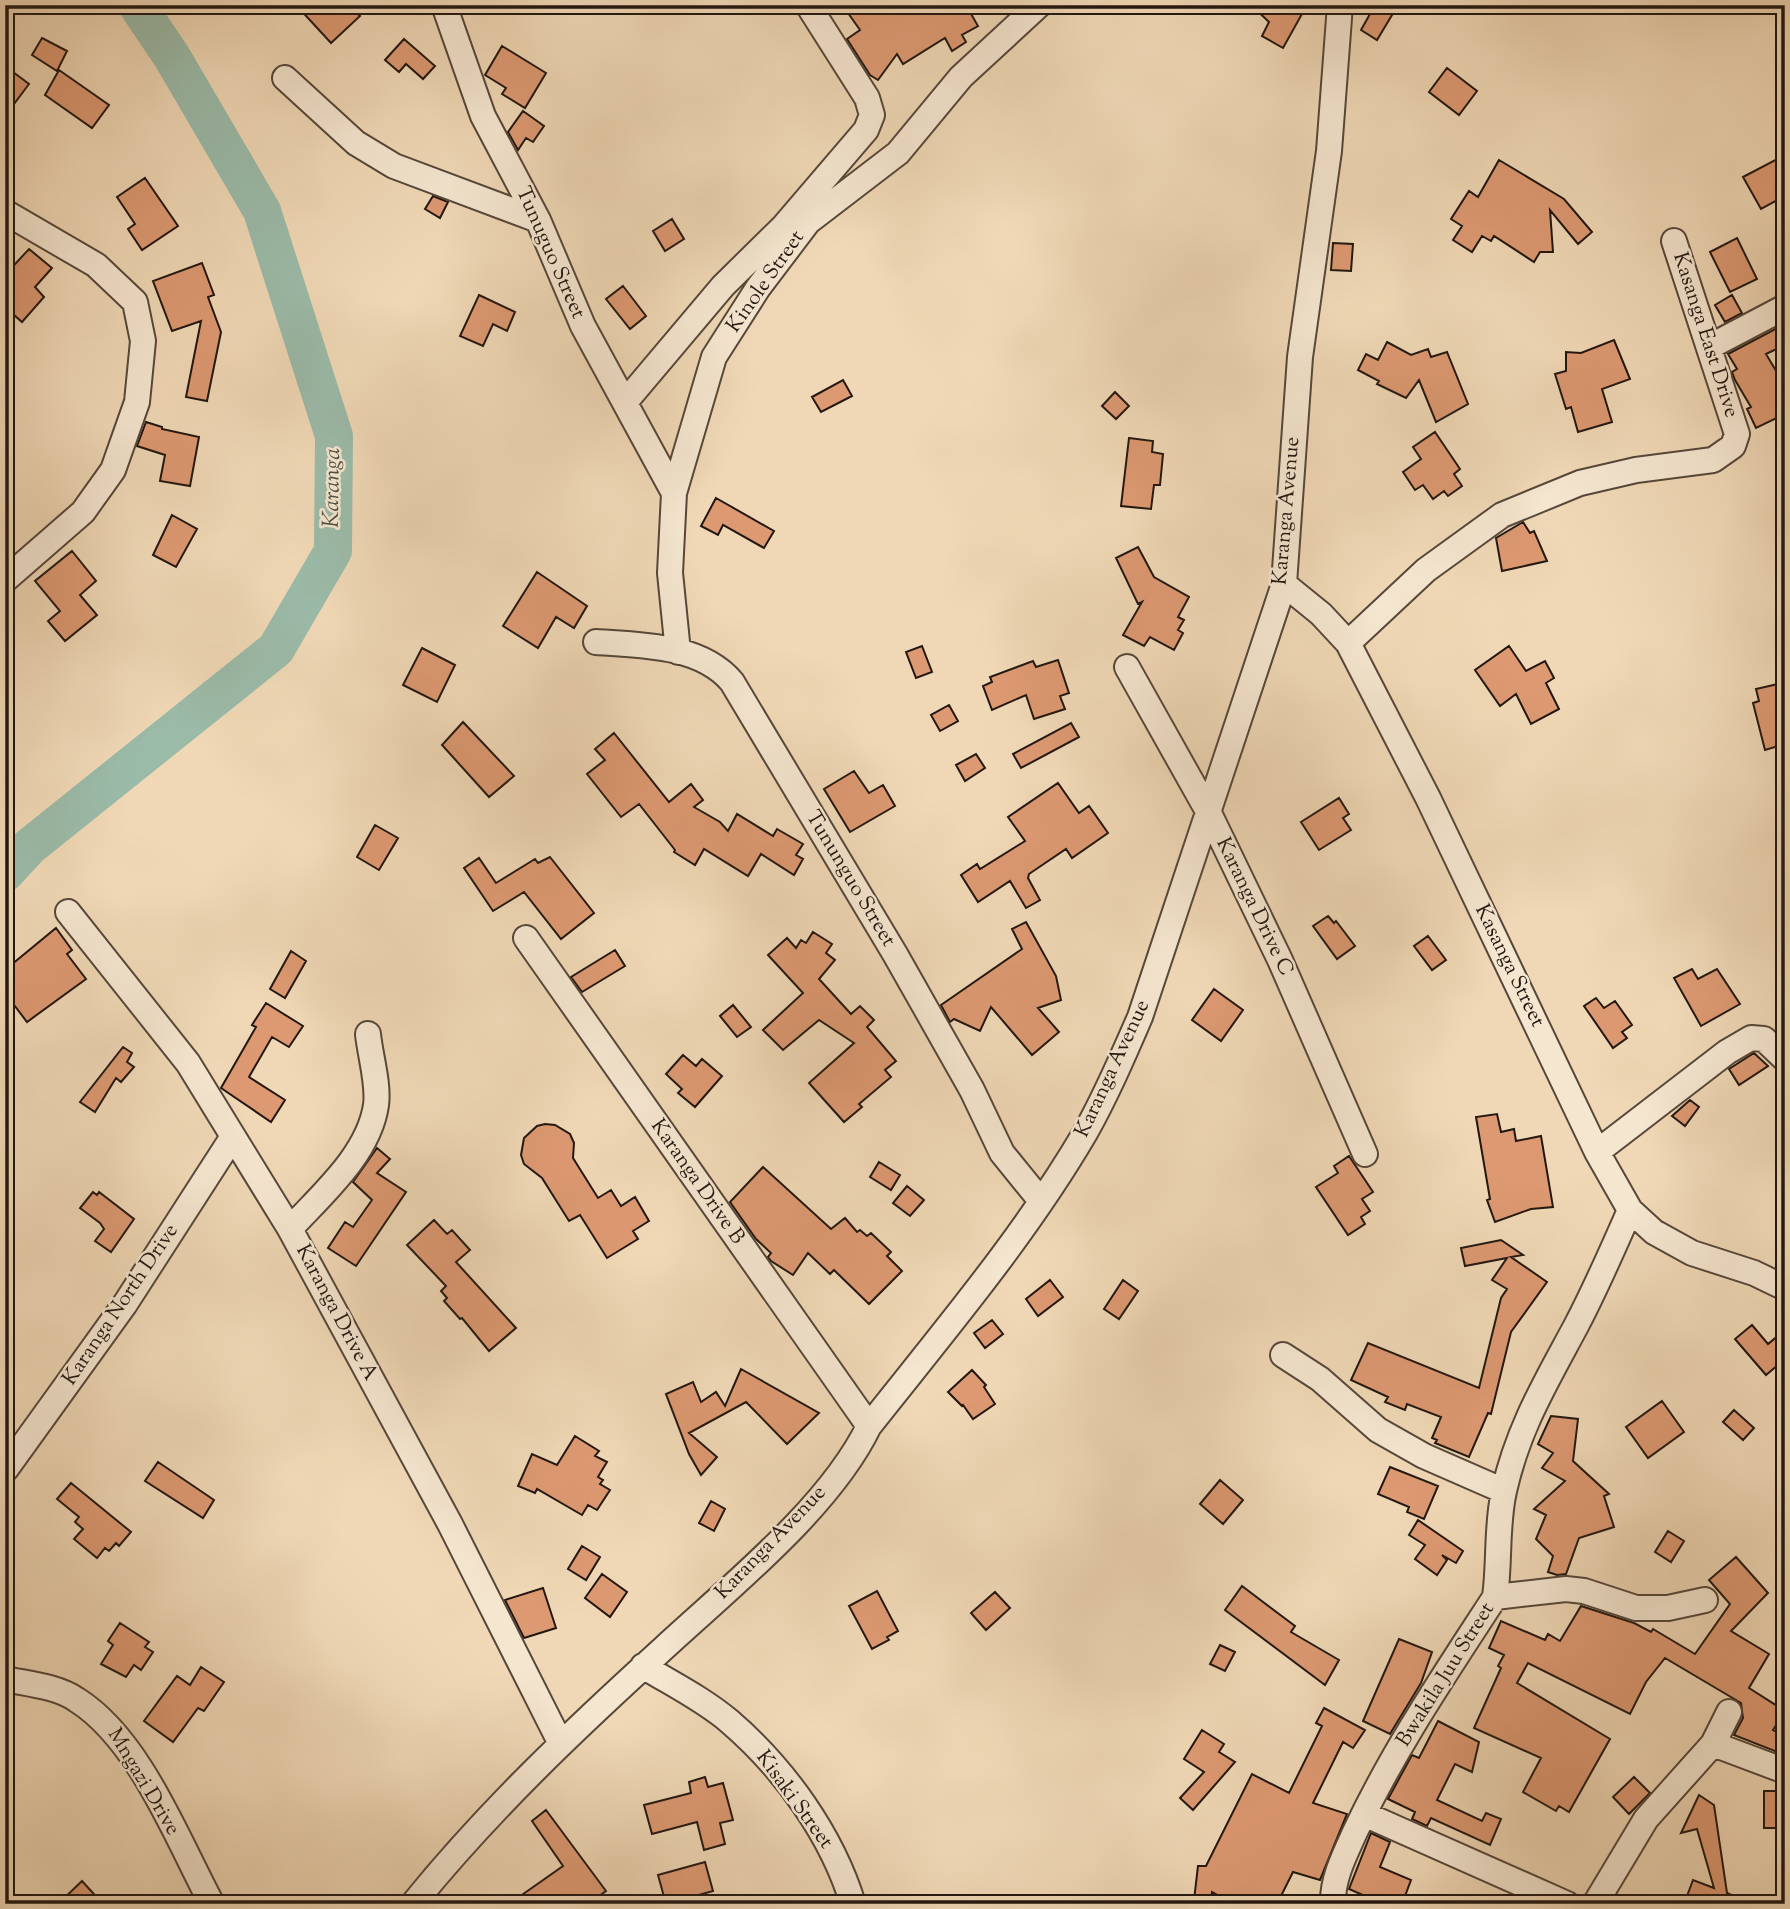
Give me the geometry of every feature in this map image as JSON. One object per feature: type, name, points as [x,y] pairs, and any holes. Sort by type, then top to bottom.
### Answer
[{"type":"street","name":"Tunuguo Street","points":[[444,5],[483,116],[538,220],[583,326],[674,493]]},
{"type":"street","points":[[626,401],[723,286],[783,227],[866,130],[872,115],[867,98],[808,5]]},
{"type":"street","name":"Kinole Street","points":[[678,652],[670,573],[674,493],[714,357],[758,288],[808,222],[898,153],[961,77],[1039,5]]},
{"type":"street","name":"Karanga Avenue","points":[[413,1904],[455,1852],[561,1742],[800,1519],[860,1445],[869,1426],[1041,1201],[1086,1131],[1140,1017],[1284,584],[1300,357],[1329,151],[1339,5]]},
{"type":"street","points":[[285,78],[356,143],[394,166],[538,220]]},
{"type":"street","points":[[5,212],[96,265],[106,274],[135,302],[143,341],[137,402],[113,470],[83,512],[5,580]]},
{"type":"street","name":"Kasanga East Drive","points":[[1348,643],[1426,570],[1502,515],[1580,483],[1636,470],[1713,460],[1733,446],[1737,434],[1711,346],[1674,241]]},
{"type":"street","points":[[1711,346],[1785,307]]},
{"type":"street","name":"Kasanga Street","points":[[1284,584],[1321,614],[1348,643],[1428,798],[1597,1152],[1630,1210],[1654,1232],[1692,1253],[1754,1273],[1785,1288]]},
{"type":"street","name":"Tununguo Street","points":[[596,642],[678,652],[710,662],[732,682],[895,954],[972,1090],[1003,1153],[1041,1201]]},
{"type":"street","name":"Karanga Drive C","points":[[1127,667],[1209,814],[1280,960],[1365,1154]]},
{"type":"street","name":"Karanga Drive A","points":[[68,912],[188,1063],[290,1229],[450,1524],[561,1742]]},
{"type":"street","name":"Karanga Drive B","points":[[526,938],[869,1426]]},
{"type":"street","points":[[290,1229],[332,1184],[365,1139],[376,1103],[368,1034]]},
{"type":"street","points":[[1597,1152],[1727,1052],[1751,1038],[1764,1039],[1785,1059]]},
{"type":"street","name":"Karanga North Drive","points":[[6,1469],[125,1304],[232,1138]]},
{"type":"street","name":"Bwakila Juu Street","points":[[1333,1904],[1342,1861],[1364,1814],[1412,1724],[1496,1597],[1499,1573],[1497,1536],[1504,1491],[1527,1417],[1575,1326],[1630,1210]]},
{"type":"street","points":[[1283,1355],[1320,1379],[1378,1430],[1424,1456],[1504,1491]]},
{"type":"street","points":[[1496,1597],[1566,1590],[1584,1591],[1636,1608],[1668,1608],[1705,1600]]},
{"type":"street","name":"Kisaki Street","points":[[643,1667],[727,1720],[757,1748],[785,1780],[835,1855],[853,1904]]},
{"type":"street","name":"Mngazi Drive","points":[[5,1679],[42,1686],[75,1698],[107,1723],[145,1778],[212,1904]]},
{"type":"street","points":[[1595,1904],[1646,1819],[1713,1744],[1729,1712]]},
{"type":"street","points":[[1713,1744],[1785,1771]]},
{"type":"street","points":[[1364,1814],[1567,1904]]},
{"type":"building","points":[[296,5],[350,5],[360,16],[331,43]]},
{"type":"building","points":[[859,5],[943,5],[948,12],[966,5],[978,26],[962,35],[966,42],[952,51],[945,38],[903,64],[897,54],[878,80],[870,75],[847,39],[860,30],[848,13]]},
{"type":"building","points":[[1251,5],[1307,5],[1283,48],[1262,36],[1269,22]]},
{"type":"building","points":[[1375,5],[1398,5],[1377,40],[1361,30]]},
{"type":"building","points":[[42,38],[67,51],[57,71],[32,55]]},
{"type":"building","points":[[404,39],[435,66],[423,79],[406,64],[399,72],[385,60]]},
{"type":"building","points":[[502,46],[546,73],[525,108],[502,94],[506,88],[485,75]]},
{"type":"building","points":[[5,66],[29,84],[5,116]]},
{"type":"building","points":[[1447,68],[1477,91],[1459,115],[1429,92]]},
{"type":"building","points":[[59,70],[109,105],[92,128],[45,95]]},
{"type":"building","points":[[523,111],[544,126],[533,142],[526,138],[518,150],[508,132]]},
{"type":"building","points":[[1785,155],[1785,196],[1761,209],[1743,177]]},
{"type":"building","points":[[1499,160],[1564,199],[1592,232],[1578,244],[1550,210],[1553,252],[1540,252],[1534,262],[1494,236],[1491,241],[1482,236],[1472,252],[1453,240],[1462,226],[1451,219],[1469,191],[1478,197]]},
{"type":"building","points":[[145,178],[178,226],[142,250],[128,229],[135,224],[117,197]]},
{"type":"building","points":[[433,196],[448,202],[440,218],[425,209]]},
{"type":"building","points":[[672,219],[684,239],[665,251],[653,231]]},
{"type":"building","points":[[1737,238],[1757,279],[1730,292],[1710,252]]},
{"type":"building","points":[[1333,243],[1353,244],[1351,271],[1331,270]]},
{"type":"building","points":[[29,249],[52,268],[35,287],[44,297],[22,322],[5,307],[5,275]]},
{"type":"building","points":[[202,263],[214,295],[208,297],[221,332],[207,401],[186,397],[201,321],[172,331],[153,281]]},
{"type":"building","points":[[623,286],[646,316],[630,329],[606,299]]},
{"type":"building","points":[[479,295],[515,312],[507,331],[493,324],[483,346],[460,336]]},
{"type":"building","points":[[1732,295],[1742,313],[1725,322],[1715,305]]},
{"type":"building","points":[[1785,324],[1785,345],[1766,354],[1785,386],[1785,414],[1756,428],[1747,409],[1751,407],[1732,372],[1737,369],[1728,354]]},
{"type":"building","points":[[1614,340],[1630,379],[1602,389],[1612,422],[1578,432],[1571,407],[1566,409],[1555,374],[1566,371],[1566,352],[1581,353]]},
{"type":"building","points":[[1387,342],[1411,355],[1428,349],[1431,357],[1447,352],[1468,404],[1436,422],[1419,380],[1406,398],[1377,384],[1379,381],[1358,370],[1366,354],[1378,360]]},
{"type":"building","points":[[843,380],[852,396],[821,412],[812,397]]},
{"type":"building","points":[[1115,392],[1129,406],[1116,419],[1102,406]]},
{"type":"building","points":[[146,422],[162,429],[199,437],[190,486],[160,481],[165,455],[137,446]]},
{"type":"building","points":[[1435,432],[1460,469],[1454,474],[1462,486],[1448,496],[1444,491],[1433,499],[1423,485],[1415,490],[1403,472],[1421,459],[1413,447]]},
{"type":"building","points":[[1129,438],[1153,441],[1152,452],[1163,454],[1160,485],[1154,485],[1151,509],[1121,506]]},
{"type":"building","points":[[716,498],[774,531],[764,548],[723,525],[718,535],[701,526]]},
{"type":"building","points":[[172,515],[197,529],[176,567],[153,555]]},
{"type":"building","points":[[1523,522],[1530,533],[1534,531],[1547,561],[1502,571],[1496,538]]},
{"type":"building","points":[[1138,547],[1154,577],[1189,597],[1178,617],[1184,620],[1178,630],[1183,633],[1174,650],[1150,637],[1144,646],[1123,635],[1142,602],[1138,604],[1116,558]]},
{"type":"building","points":[[72,551],[96,581],[80,595],[97,615],[65,641],[48,621],[60,611],[35,581]]},
{"type":"building","points":[[537,572],[587,606],[574,628],[556,617],[538,648],[503,626]]},
{"type":"building","points":[[922,646],[932,672],[916,678],[906,652]]},
{"type":"building","points":[[1509,646],[1526,671],[1545,661],[1554,678],[1546,683],[1559,709],[1531,724],[1516,694],[1500,706],[1475,670]]},
{"type":"building","points":[[422,648],[455,665],[437,702],[403,685]]},
{"type":"building","points":[[1058,660],[1069,693],[1060,696],[1065,709],[1034,719],[1026,695],[992,710],[983,686],[992,682],[990,677],[1033,661],[1036,667]]},
{"type":"building","points":[[1778,684],[1780,692],[1785,691],[1785,744],[1765,750],[1753,703],[1759,701],[1756,689]]},
{"type":"building","points":[[949,705],[958,721],[940,731],[931,715]]},
{"type":"building","points":[[463,722],[514,776],[489,797],[442,745]]},
{"type":"building","points":[[1071,723],[1079,737],[1021,768],[1013,754]]},
{"type":"building","points":[[614,733],[669,802],[691,784],[703,800],[694,807],[720,822],[728,831],[737,814],[773,836],[777,829],[803,844],[796,855],[803,859],[794,875],[761,854],[748,876],[704,849],[695,865],[674,852],[639,804],[621,817],[587,774],[605,760],[595,749]]},
{"type":"building","points":[[976,754],[985,768],[965,781],[956,765]]},
{"type":"building","points":[[854,771],[869,793],[883,785],[895,806],[850,832],[824,789]]},
{"type":"building","points":[[1058,783],[1079,813],[1089,806],[1108,833],[1072,858],[1066,849],[1029,874],[1028,878],[1040,900],[1026,908],[1010,881],[978,902],[961,875],[977,864],[980,869],[1025,841],[1008,817]]},
{"type":"building","points":[[1339,798],[1349,814],[1343,818],[1351,830],[1319,850],[1301,822]]},
{"type":"building","points":[[375,825],[398,838],[379,870],[357,857]]},
{"type":"building","points":[[550,857],[594,913],[561,939],[524,892],[493,911],[464,868],[479,858],[496,883],[535,859],[538,863]]},
{"type":"building","points":[[1328,916],[1334,923],[1336,921],[1355,946],[1337,959],[1313,926]]},
{"type":"building","points":[[1026,922],[1056,976],[1061,1000],[1038,1008],[1059,1032],[1032,1055],[991,1007],[980,1031],[954,1019],[950,1022],[941,1005],[1022,949],[1012,929]]},
{"type":"building","points":[[56,928],[72,950],[67,954],[86,979],[27,1022],[5,993],[5,970]]},
{"type":"building","points":[[813,932],[832,944],[826,953],[835,960],[819,979],[851,1014],[860,1006],[874,1020],[867,1027],[896,1061],[885,1070],[891,1077],[859,1104],[862,1107],[844,1122],[809,1083],[854,1043],[819,1020],[783,1050],[763,1030],[803,993],[768,955],[787,938],[796,948],[801,940],[806,943]]},
{"type":"building","points":[[1428,936],[1446,960],[1432,970],[1414,946]]},
{"type":"building","points":[[615,950],[625,966],[582,992],[571,977]]},
{"type":"building","points":[[291,951],[306,961],[285,998],[270,989]]},
{"type":"building","points":[[1692,969],[1698,979],[1717,969],[1740,1004],[1701,1026],[1674,978]]},
{"type":"building","points":[[1214,989],[1243,1010],[1221,1041],[1192,1020]]},
{"type":"building","points":[[1596,998],[1604,1008],[1615,1001],[1632,1025],[1622,1032],[1627,1038],[1613,1048],[1584,1006]]},
{"type":"building","points":[[266,1003],[303,1026],[289,1047],[272,1037],[249,1077],[285,1100],[271,1122],[221,1088],[256,1027],[252,1025]]},
{"type":"building","points":[[733,1005],[751,1027],[737,1037],[720,1016]]},
{"type":"building","points":[[123,1047],[132,1053],[127,1062],[134,1067],[121,1082],[116,1078],[95,1112],[80,1102]]},
{"type":"building","points":[[1754,1053],[1768,1066],[1739,1085],[1729,1069]]},
{"type":"building","points":[[683,1055],[696,1066],[702,1059],[722,1076],[695,1107],[678,1093],[682,1089],[666,1074]]},
{"type":"building","points":[[1690,1100],[1699,1107],[1685,1126],[1672,1116]]},
{"type":"building","points":[[1497,1114],[1501,1132],[1514,1129],[1516,1141],[1541,1136],[1553,1207],[1531,1209],[1495,1222],[1487,1200],[1490,1199],[1476,1117]]},
{"type":"building","points":[[555,1125],[570,1134],[574,1143],[573,1158],[598,1198],[611,1190],[621,1206],[635,1197],[649,1221],[633,1231],[638,1239],[607,1258],[580,1215],[569,1221],[542,1178],[524,1164],[521,1155],[524,1138],[537,1126]]},
{"type":"building","points":[[377,1148],[390,1159],[377,1173],[406,1192],[356,1266],[328,1248],[345,1222],[353,1227],[372,1200],[353,1182]]},
{"type":"building","points":[[1349,1156],[1373,1192],[1362,1199],[1370,1211],[1361,1217],[1365,1224],[1348,1235],[1316,1187],[1338,1173],[1334,1166]]},
{"type":"building","points":[[879,1162],[900,1175],[891,1190],[870,1177]]},
{"type":"building","points":[[763,1167],[831,1229],[845,1218],[857,1232],[860,1230],[867,1236],[871,1233],[891,1252],[887,1256],[902,1271],[869,1304],[834,1270],[830,1274],[808,1253],[793,1275],[771,1261],[768,1257],[771,1253],[756,1239],[730,1202]]},
{"type":"building","points":[[907,1186],[924,1200],[910,1216],[893,1203]]},
{"type":"building","points":[[93,1192],[97,1195],[99,1192],[134,1219],[111,1252],[95,1241],[104,1229],[100,1223],[80,1208]]},
{"type":"building","points":[[434,1220],[447,1234],[452,1230],[470,1250],[456,1262],[516,1328],[489,1351],[444,1301],[447,1298],[441,1291],[446,1286],[407,1245]]},
{"type":"building","points":[[1501,1240],[1523,1255],[1511,1257],[1547,1282],[1511,1332],[1491,1414],[1488,1413],[1469,1457],[1435,1443],[1437,1440],[1432,1438],[1441,1417],[1407,1404],[1405,1410],[1385,1402],[1388,1397],[1351,1380],[1368,1343],[1479,1388],[1501,1298],[1507,1289],[1492,1280],[1507,1258],[1465,1266],[1461,1248]]},
{"type":"building","points":[[1050,1280],[1063,1297],[1038,1316],[1026,1299]]},
{"type":"building","points":[[1123,1280],[1138,1291],[1119,1319],[1104,1309]]},
{"type":"building","points":[[992,1320],[1003,1334],[985,1348],[974,1333]]},
{"type":"building","points":[[1752,1325],[1768,1344],[1785,1330],[1785,1359],[1766,1375],[1735,1339]]},
{"type":"building","points":[[741,1369],[819,1413],[787,1444],[746,1402],[689,1433],[717,1457],[701,1475],[689,1454],[666,1394],[693,1382],[701,1402],[716,1392],[725,1406]]},
{"type":"building","points":[[972,1370],[986,1385],[984,1387],[995,1404],[973,1419],[963,1405],[948,1392]]},
{"type":"building","points":[[1662,1401],[1684,1432],[1648,1458],[1626,1427]]},
{"type":"building","points":[[1734,1410],[1754,1428],[1743,1440],[1723,1422]]},
{"type":"building","points":[[1551,1416],[1578,1419],[1573,1461],[1609,1494],[1604,1496],[1614,1527],[1579,1538],[1566,1574],[1557,1575],[1548,1572],[1553,1556],[1536,1539],[1546,1515],[1534,1509],[1565,1481],[1542,1468],[1553,1453],[1538,1444]]},
{"type":"building","points":[[575,1436],[599,1451],[595,1456],[607,1462],[598,1477],[603,1480],[600,1484],[610,1490],[597,1510],[588,1505],[582,1515],[537,1489],[535,1493],[518,1486],[532,1454],[557,1465]]},
{"type":"building","points":[[158,1462],[214,1500],[203,1518],[145,1481]]},
{"type":"building","points":[[1390,1467],[1438,1486],[1424,1519],[1407,1512],[1409,1507],[1378,1494]]},
{"type":"building","points":[[1220,1480],[1243,1500],[1223,1524],[1200,1504]]},
{"type":"building","points":[[71,1483],[131,1532],[119,1546],[116,1543],[109,1551],[105,1548],[97,1558],[74,1539],[83,1529],[75,1522],[79,1517],[57,1499]]},
{"type":"building","points":[[711,1501],[725,1509],[714,1531],[699,1523]]},
{"type":"building","points":[[1418,1520],[1463,1551],[1456,1563],[1442,1555],[1447,1560],[1437,1575],[1415,1559],[1425,1545],[1409,1535]]},
{"type":"building","points":[[1668,1531],[1684,1541],[1671,1562],[1655,1552]]},
{"type":"building","points":[[582,1546],[600,1557],[586,1580],[568,1569]]},
{"type":"building","points":[[1736,1557],[1768,1593],[1731,1631],[1769,1654],[1749,1688],[1785,1711],[1773,1730],[1785,1736],[1785,1755],[1734,1735],[1743,1718],[1741,1703],[1665,1658],[1646,1682],[1630,1714],[1528,1663],[1517,1683],[1610,1739],[1569,1812],[1559,1806],[1556,1811],[1523,1792],[1541,1758],[1474,1728],[1501,1668],[1498,1666],[1504,1655],[1489,1648],[1501,1621],[1545,1640],[1548,1634],[1560,1641],[1581,1606],[1634,1623],[1651,1632],[1653,1629],[1695,1654],[1730,1604],[1709,1580]]},
{"type":"building","points":[[602,1574],[627,1592],[610,1617],[585,1598]]},
{"type":"building","points":[[1242,1586],[1295,1626],[1291,1632],[1339,1660],[1325,1685],[1225,1610]]},
{"type":"building","points":[[543,1588],[556,1628],[524,1638],[505,1600]]},
{"type":"building","points":[[877,1591],[898,1631],[887,1637],[889,1640],[872,1649],[849,1606]]},
{"type":"building","points":[[995,1592],[1010,1608],[986,1630],[971,1613]]},
{"type":"building","points":[[120,1623],[149,1642],[145,1647],[153,1652],[141,1670],[134,1665],[126,1677],[101,1664],[113,1645],[108,1641]]},
{"type":"building","points":[[1399,1639],[1432,1652],[1421,1683],[1390,1734],[1363,1721]]},
{"type":"building","points":[[1220,1645],[1235,1652],[1225,1671],[1210,1664]]},
{"type":"building","points":[[201,1667],[224,1682],[204,1711],[198,1708],[173,1742],[144,1721],[177,1676],[190,1685]]},
{"type":"building","points":[[1324,1708],[1365,1730],[1353,1748],[1343,1742],[1313,1803],[1347,1814],[1320,1880],[1293,1872],[1277,1904],[1234,1904],[1212,1892],[1211,1902],[1194,1900],[1198,1866],[1206,1866],[1252,1774],[1289,1793],[1322,1726],[1316,1723]]},
{"type":"building","points":[[1438,1721],[1479,1742],[1472,1772],[1455,1764],[1437,1800],[1482,1821],[1486,1813],[1501,1819],[1490,1845],[1431,1818],[1427,1826],[1412,1819],[1415,1812],[1388,1799],[1412,1755],[1419,1758]]},
{"type":"building","points":[[1202,1730],[1224,1744],[1219,1752],[1235,1762],[1193,1810],[1180,1798],[1204,1772],[1184,1759]]},
{"type":"building","points":[[705,1777],[708,1787],[723,1783],[733,1820],[720,1823],[725,1844],[704,1850],[697,1822],[652,1834],[644,1805],[691,1793],[689,1782]]},
{"type":"building","points":[[1634,1777],[1650,1793],[1629,1814],[1613,1797]]},
{"type":"building","points":[[1764,1791],[1785,1791],[1783,1828],[1764,1828]]},
{"type":"building","points":[[1699,1795],[1714,1805],[1727,1893],[1752,1904],[1684,1904],[1693,1880],[1714,1888],[1697,1829],[1681,1833]]},
{"type":"building","points":[[546,1810],[606,1891],[588,1904],[509,1904],[563,1866],[532,1821]]},
{"type":"building","points":[[1371,1833],[1390,1842],[1380,1867],[1411,1880],[1402,1904],[1383,1904],[1349,1889]]},
{"type":"building","points":[[705,1862],[713,1891],[666,1904],[658,1875]]},
{"type":"building","points":[[82,1881],[103,1904],[58,1904]]},
{"type":"waterway","name":"Karanga","points":[[5,873],[29,847],[276,649],[333,551],[334,436],[262,211],[172,57],[137,5]]}]
